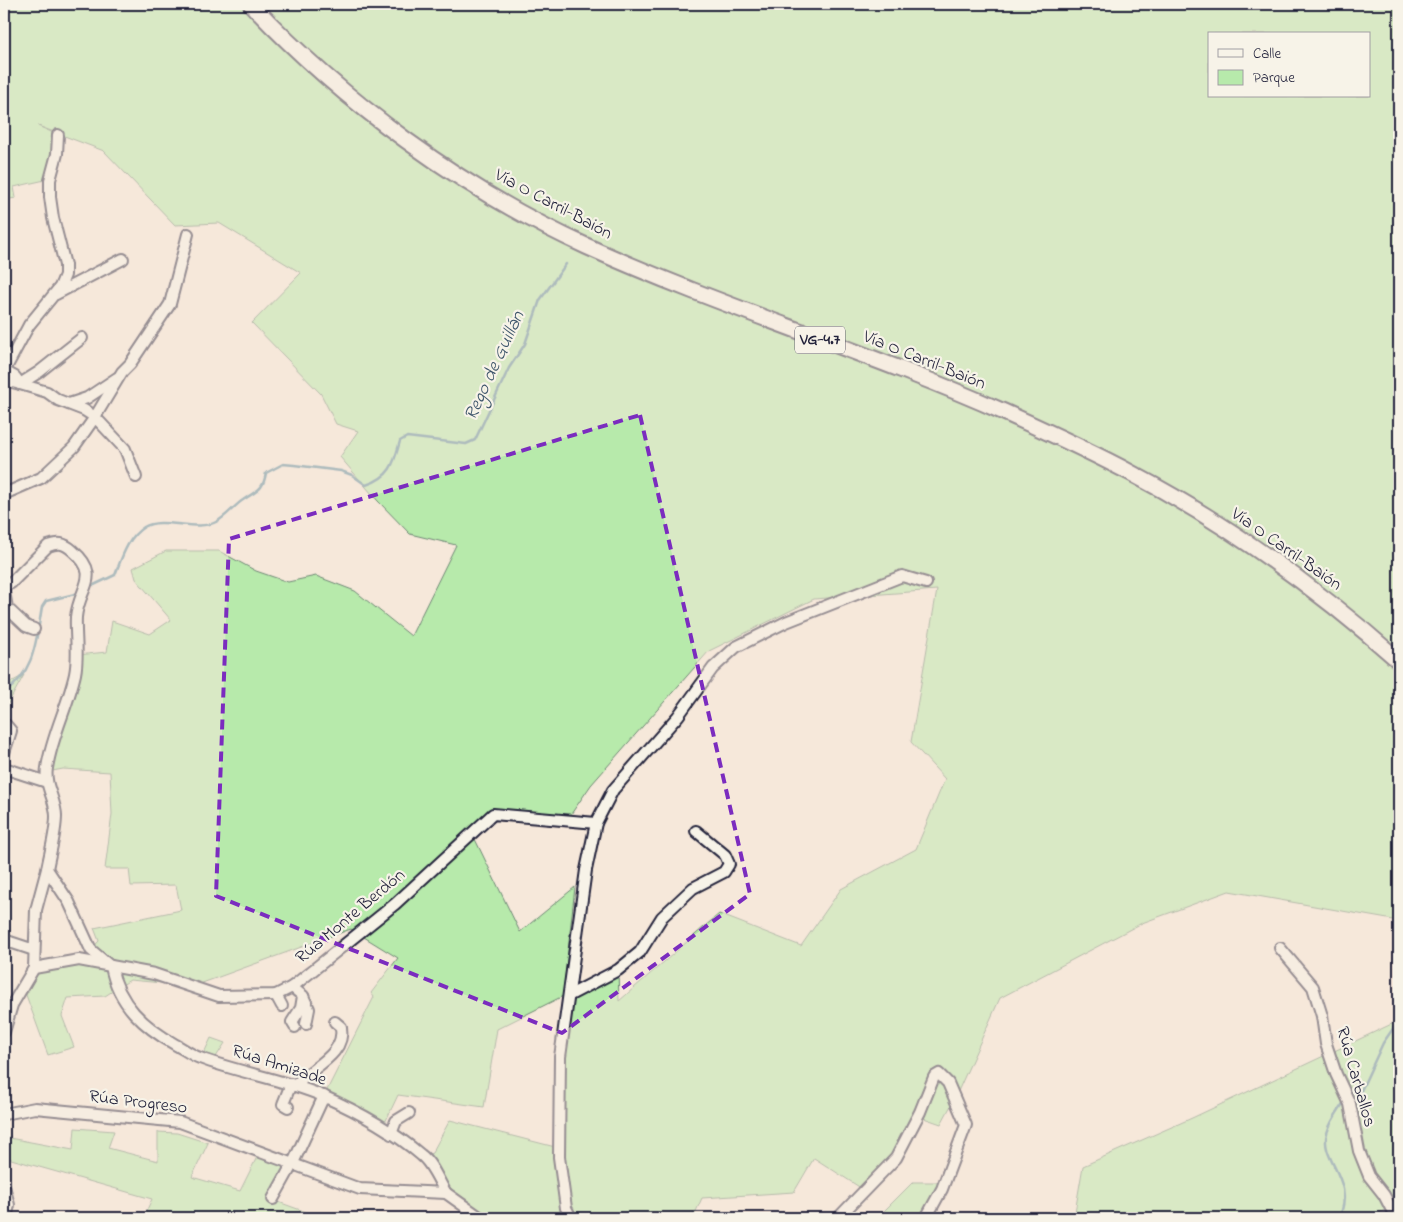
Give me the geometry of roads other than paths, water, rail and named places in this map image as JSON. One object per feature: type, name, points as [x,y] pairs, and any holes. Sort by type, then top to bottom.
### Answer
[{"type":"highway","name":"Vía O Carril-Baión","points":[[251,4],[283,38],[344,93],[435,160],[505,204],[584,245],[675,284],[1001,411],[1132,473],[1270,559],[1368,633],[1399,661]]},
{"type":"street","points":[[58,135],[57,154],[50,180],[50,197],[53,218],[66,265],[65,275],[55,294],[29,326],[5,372],[20,384],[38,389],[95,417],[124,449],[136,477]]},
{"type":"street","points":[[4,494],[42,478],[74,447],[119,377],[170,304],[188,234]]},
{"type":"street","points":[[55,294],[123,259]]},
{"type":"street","points":[[20,384],[40,372],[82,338]]},
{"type":"street","points":[[68,404],[87,398],[119,377]]},
{"type":"street","points":[[4,586],[10,583],[48,546],[54,543],[65,544],[86,565],[88,583],[76,618],[76,672],[53,741],[46,772],[56,816],[47,869],[36,910],[34,968],[12,1005],[4,1032]]},
{"type":"street","points":[[571,1218],[566,1208],[559,1157],[560,1057],[586,870],[596,823],[613,790],[678,716],[713,668],[736,647],[786,622],[902,576],[926,583]]},
{"type":"street","points":[[4,591],[7,608],[26,626],[34,629]]},
{"type":"street","points":[[4,753],[10,731],[6,724]]},
{"type":"street","points":[[4,768],[47,782]]},
{"type":"street","name":"Rúa Monte Berdón","points":[[34,968],[78,960],[154,974],[219,996],[276,995],[292,987],[395,904],[493,814],[596,823]]},
{"type":"street","points":[[570,995],[618,970],[640,952],[662,918],[693,888],[724,872],[729,864],[726,855],[696,831]]},
{"type":"street","points":[[47,869],[69,902],[91,950],[111,966]]},
{"type":"street","points":[[4,940],[34,950]]},
{"type":"street","name":"Rúa Carballos","points":[[1280,948],[1313,987],[1322,1016],[1328,1051],[1350,1104],[1359,1151],[1369,1176],[1384,1195],[1396,1218]]},
{"type":"street","name":"Rúa Amizade","points":[[111,966],[114,982],[121,997],[138,1018],[157,1034],[198,1058],[293,1085],[324,1096],[368,1119],[423,1156],[446,1193]]},
{"type":"street","points":[[292,987],[303,996],[309,1008],[306,1024]]},
{"type":"street","points":[[276,995],[282,1006]]},
{"type":"street","points":[[295,1027],[292,1022],[301,1008],[303,996]]},
{"type":"street","points":[[288,1106],[283,1104],[293,1085],[305,1074],[325,1062],[334,1045],[341,1037],[342,1030],[335,1022]]},
{"type":"street","points":[[838,1218],[896,1158],[920,1112],[934,1077],[939,1074],[948,1083],[966,1124],[942,1189],[926,1218]]},
{"type":"street","points":[[272,1200],[293,1163],[324,1096]]},
{"type":"street","name":"Rúa Progreso","points":[[4,1114],[35,1108],[180,1122],[360,1189],[446,1193]]},
{"type":"street","points":[[391,1134],[396,1121],[409,1113]]},
{"type":"street","points":[[4,1186],[9,1205],[6,1218]]},
{"type":"street","points":[[446,1193],[481,1218]]},
{"type":"waterway","name":"Rego de Guillán","points":[[94,585],[115,575],[130,542],[138,531],[144,527],[160,523],[208,525],[216,522],[240,502],[259,490],[266,473],[283,464],[341,471],[352,475],[366,485],[381,478],[386,473],[396,456],[400,441],[407,437],[466,444],[475,440],[509,368],[525,344],[540,300],[566,264]]},
{"type":"waterway","name":"Rego de Guillán","points":[[4,693],[14,685],[28,666],[36,644],[42,607],[46,601],[79,593]]},
{"type":"waterway","points":[[1358,1097],[1383,1043],[1399,1020]]},
{"type":"waterway","points":[[1339,1218],[1344,1192],[1326,1143],[1330,1125],[1344,1102]]}]
